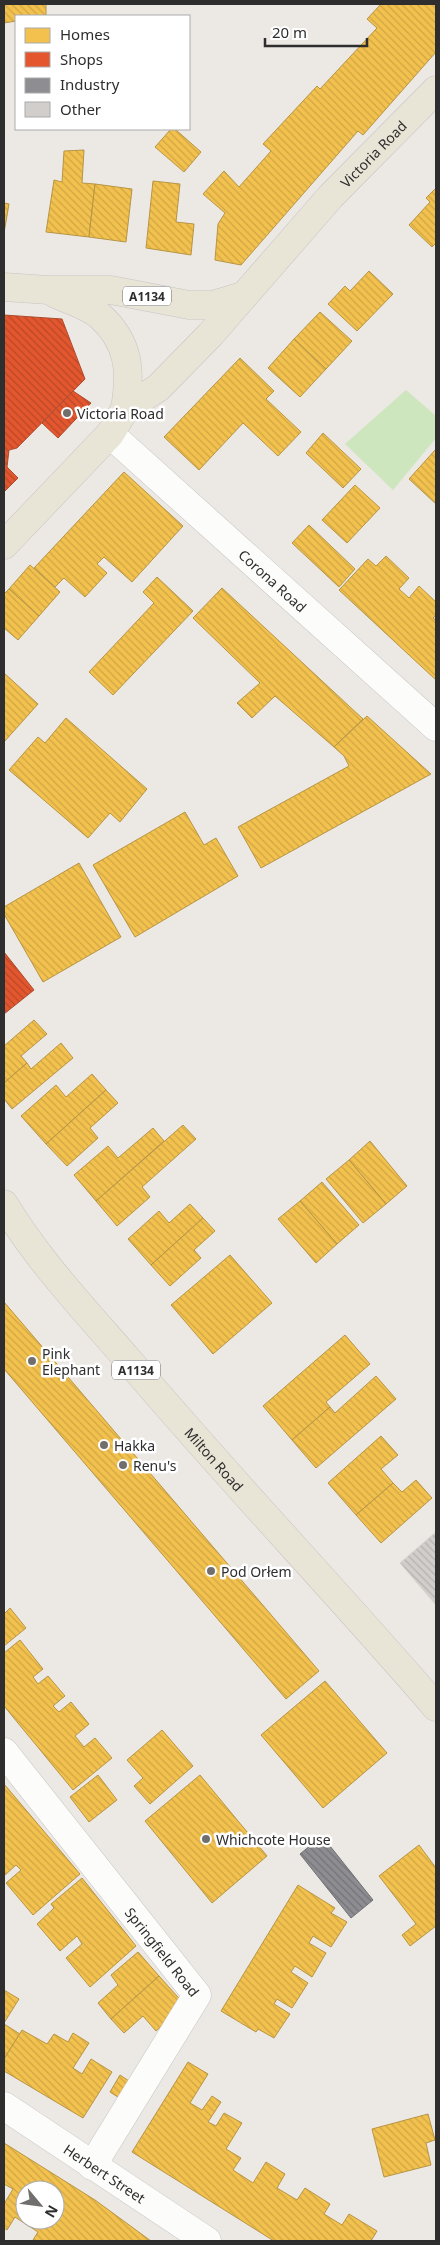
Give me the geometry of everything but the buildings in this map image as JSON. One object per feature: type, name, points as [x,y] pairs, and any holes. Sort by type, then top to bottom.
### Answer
[{"type":"main road","name":"Victoria Road","points":[[4,545],[110,434],[124,409],[158,388],[210,335],[331,196],[436,90]]},
{"type":"main road","name":"A1134","points":[[4,287],[49,290],[111,290],[190,305],[213,305],[243,296]]},
{"type":"main road","name":"A1134","points":[[49,290],[99,315],[121,341],[130,379],[124,409]]},
{"type":"main road","name":"Milton Road","points":[[4,1204],[26,1240],[186,1429],[347,1604],[436,1707]]},
{"type":"main road","points":[[4,1223],[26,1240]]},
{"type":"street","name":"Corona Road","points":[[110,434],[436,727]]},
{"type":"street","name":"Springfield Road","points":[[4,1752],[197,1994],[92,2166]]},
{"type":"street","name":"Herbert Street","points":[[4,2106],[207,2241]]},
{"type":"green space","points":[[406,390],[436,416],[436,438],[393,490],[345,444]]},
{"type":"place","name":"Victoria Road","points":[[67,413]]},
{"type":"place","name":"Pink Elephant","points":[[32,1361]]},
{"type":"place","name":"Hakka","points":[[104,1445]]},
{"type":"place","name":"Renu's","points":[[123,1465]]},
{"type":"place","name":"Pod Orłem","points":[[211,1571]]},
{"type":"place","name":"Whichcote House","points":[[206,1839]]}]
